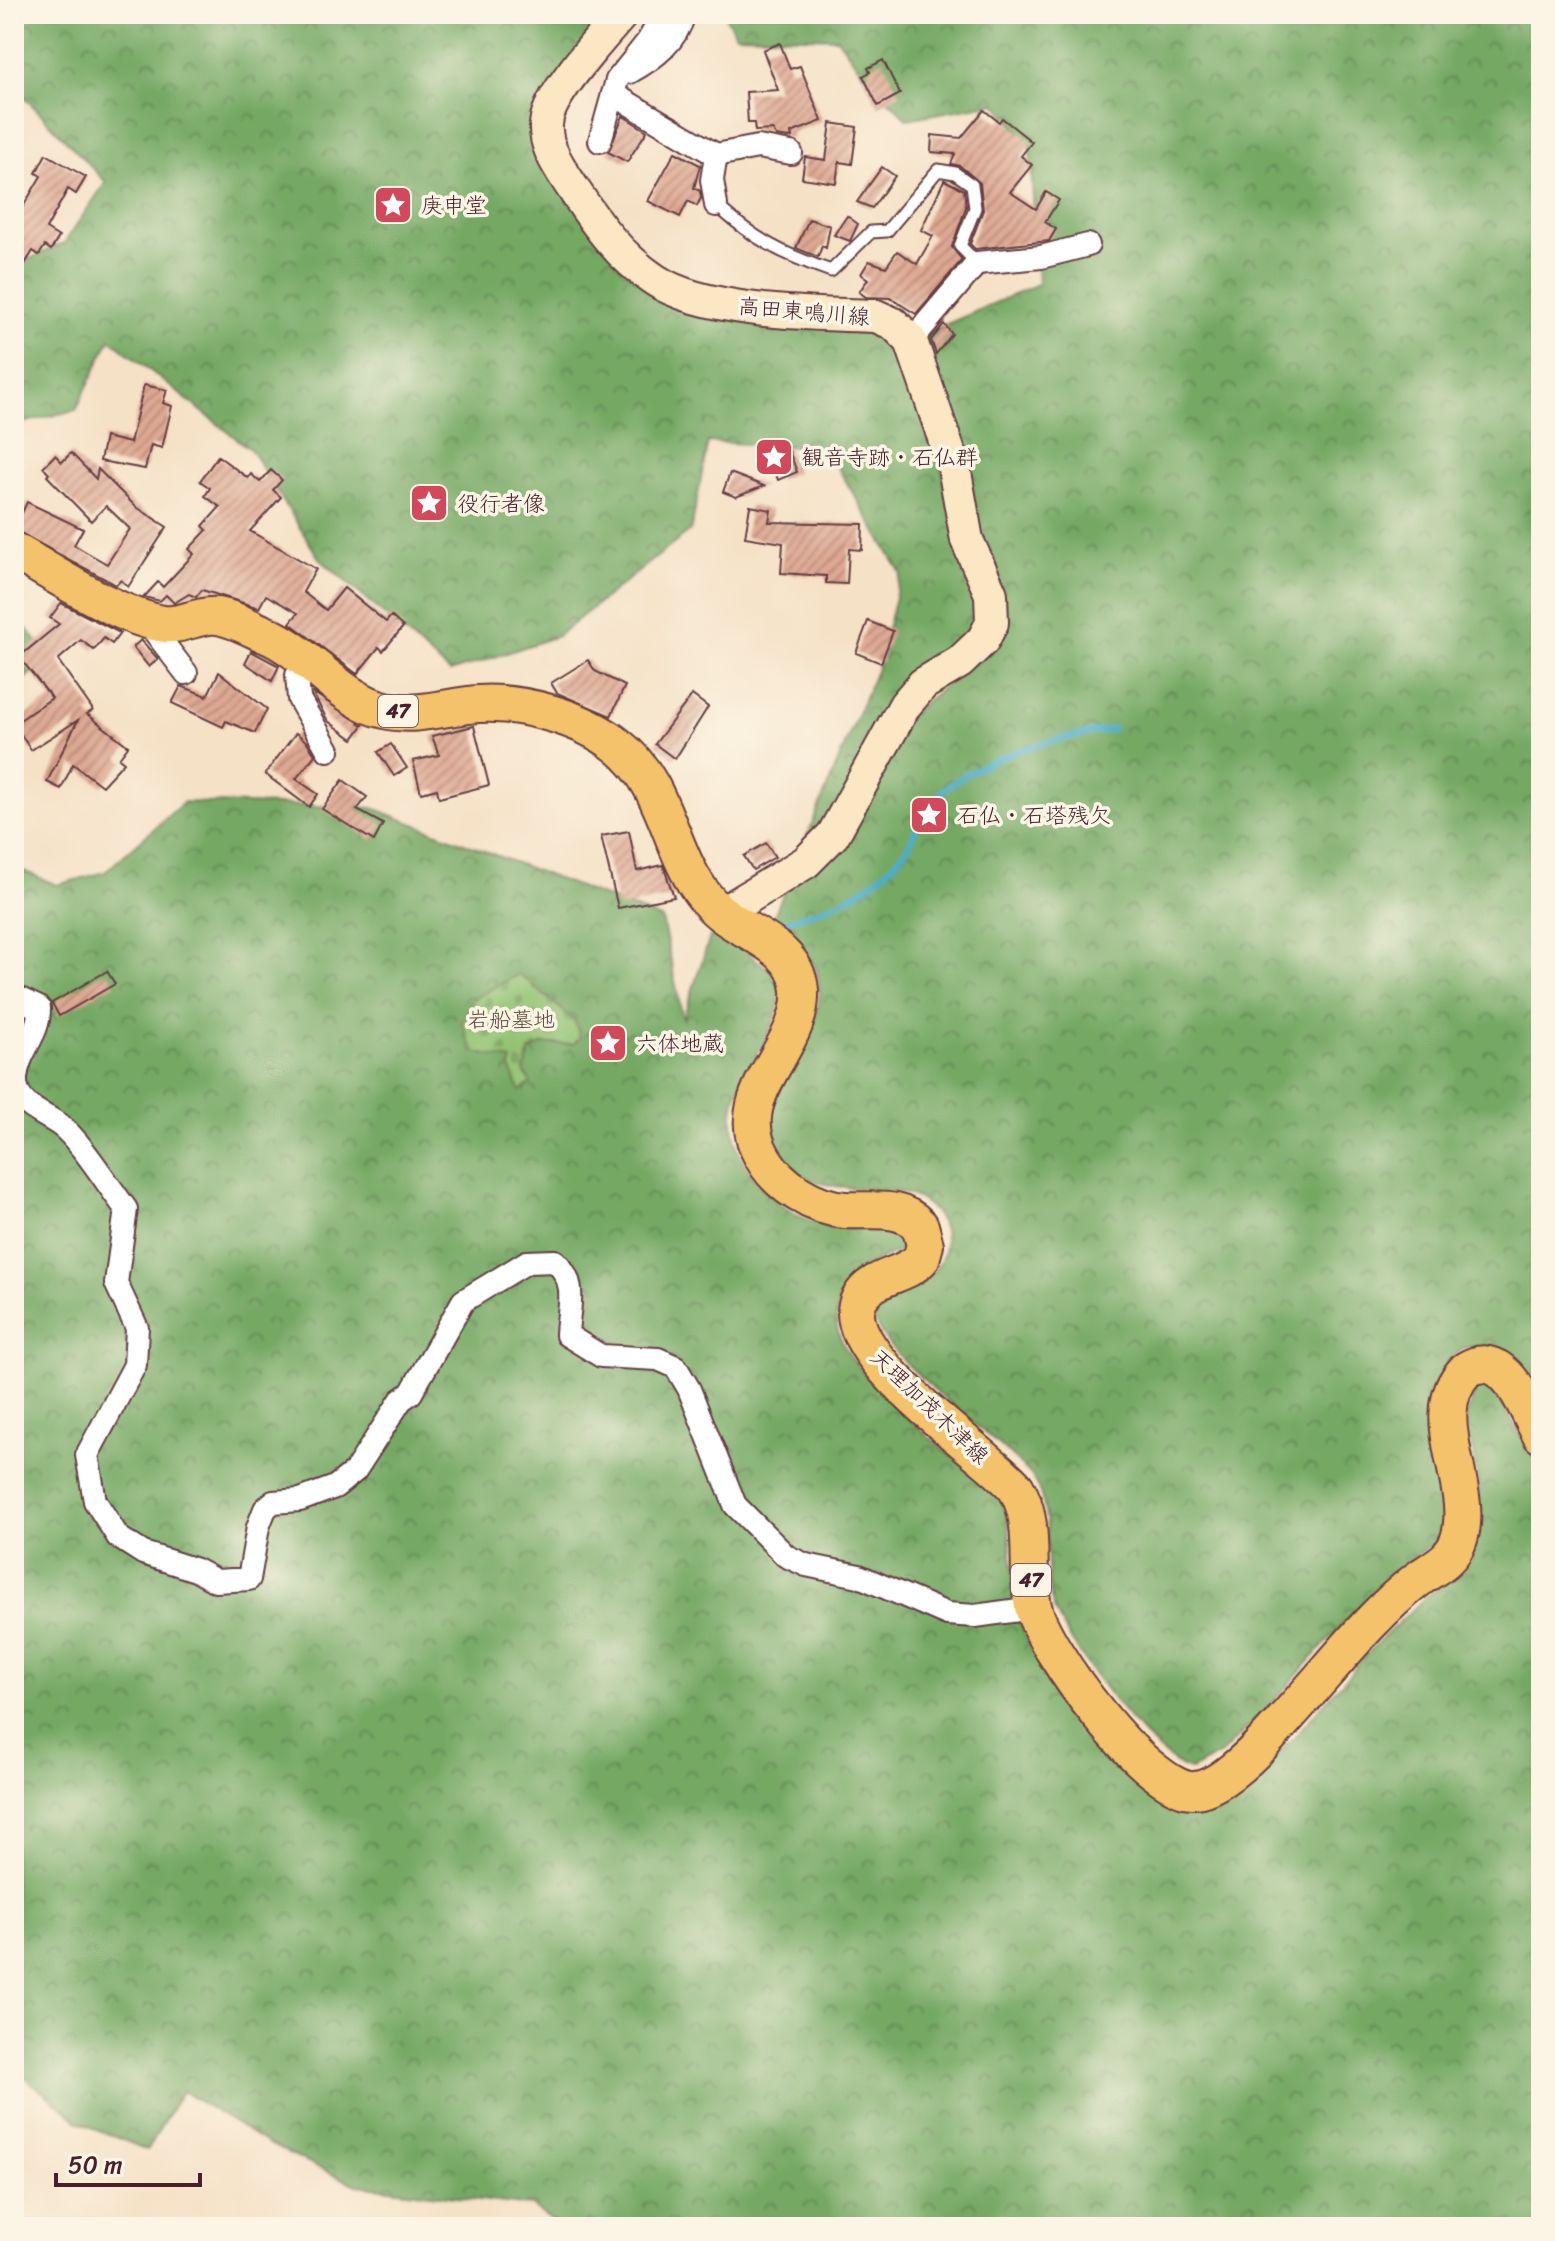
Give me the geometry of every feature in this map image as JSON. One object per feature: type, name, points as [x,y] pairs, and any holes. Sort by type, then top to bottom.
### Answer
[{"type":"main road","name":"高田東鳴川線","points":[[622,14],[589,52],[547,118],[548,148],[605,236],[657,281],[692,297],[735,305],[876,316],[894,324],[911,341]]},
{"type":"main road","points":[[721,914],[806,862],[833,835],[905,705],[923,684],[968,655],[983,640],[992,623],[991,594],[967,540],[954,467],[911,341]]},
{"type":"main road","name":"天理加茂木津線","points":[[14,551],[144,618],[168,625],[213,615],[271,637],[309,660],[358,699],[385,710],[415,713],[482,704],[537,711],[585,726],[618,746],[644,772],[663,808],[692,880],[721,914],[779,951],[794,966],[799,984],[797,1014],[754,1102],[752,1123],[757,1148],[781,1181],[807,1198],[846,1210],[897,1211],[920,1226],[925,1245],[921,1259],[868,1288],[856,1305],[857,1330],[882,1367],[1016,1488],[1027,1515],[1033,1608],[1045,1635],[1098,1714],[1165,1782],[1178,1788],[1207,1787],[1234,1769],[1281,1724],[1365,1629],[1416,1580],[1446,1562],[1454,1551],[1463,1521],[1448,1418],[1449,1405],[1462,1375],[1479,1364],[1498,1367],[1522,1396],[1541,1435]]},
{"type":"street","points":[[600,141],[615,87],[664,14]]},
{"type":"street","points":[[615,87],[654,59],[679,31],[684,14]]},
{"type":"street","points":[[615,87],[716,155],[758,147],[791,153]]},
{"type":"street","points":[[716,155],[712,180],[716,205]]},
{"type":"street","points":[[911,341],[977,263],[1041,257],[1088,245]]},
{"type":"street","points":[[144,618],[186,673]]},
{"type":"street","points":[[309,660],[297,675],[299,699],[328,750]]},
{"type":"street","points":[[14,996],[39,1008],[40,1024],[15,1079],[19,1097],[35,1111],[62,1126],[126,1209],[115,1268],[116,1283],[137,1328],[135,1365],[87,1455],[95,1501],[118,1537],[143,1553],[196,1570],[216,1581],[231,1583],[249,1579],[258,1527],[265,1509],[273,1502],[300,1500],[335,1487],[355,1471],[401,1400],[411,1393],[463,1301],[527,1262],[555,1261],[570,1280],[572,1294],[567,1335],[601,1356],[658,1359],[676,1367],[689,1389],[735,1505],[786,1556],[806,1565],[859,1576],[947,1614],[975,1616],[1033,1608]]},
{"type":"lane","points":[[716,205],[750,235],[791,257],[831,271],[871,232],[887,231],[938,170],[955,173],[972,185],[975,208],[960,246],[977,263]]},
{"type":"green space","points":[[14,14],[605,14],[534,115],[623,271],[873,329],[899,347],[942,470],[979,598],[979,619],[823,827],[802,848],[878,666],[901,573],[826,448],[708,442],[691,530],[557,636],[450,672],[319,558],[251,450],[110,339],[76,410],[14,425],[14,263],[19,264],[64,243],[106,182],[14,86]]},
{"type":"green space","points":[[724,14],[1541,14],[1541,1390],[1510,1351],[1497,1345],[1464,1348],[1446,1363],[1429,1401],[1428,1419],[1441,1492],[1442,1520],[1437,1541],[1404,1564],[1351,1615],[1266,1710],[1221,1754],[1191,1770],[1156,1747],[1134,1724],[1091,1669],[1059,1619],[1049,1586],[1044,1506],[1032,1476],[919,1375],[881,1334],[875,1318],[878,1308],[923,1280],[935,1270],[942,1257],[945,1235],[939,1218],[930,1207],[913,1196],[825,1184],[805,1176],[788,1161],[775,1137],[772,1118],[776,1098],[815,1018],[819,996],[815,967],[783,940],[773,918],[786,887],[914,711],[992,647],[978,536],[922,335],[1038,284],[1030,146],[996,103],[907,119],[865,76],[837,38],[736,35]]},
{"type":"green space","points":[[14,613],[48,655],[14,691]]},
{"type":"green space","points":[[184,802],[373,808],[662,919],[683,1019],[715,922],[732,941],[778,976],[780,995],[777,1012],[744,1078],[733,1113],[734,1135],[741,1155],[764,1190],[799,1216],[840,1228],[891,1230],[905,1237],[904,1249],[865,1267],[847,1284],[837,1310],[840,1337],[850,1356],[888,1399],[1001,1499],[1008,1517],[1017,1618],[1029,1644],[1083,1726],[1155,1798],[1173,1806],[1203,1807],[1245,1783],[1294,1737],[1378,1642],[1428,1595],[1459,1576],[1470,1560],[1481,1523],[1479,1487],[1466,1417],[1477,1386],[1486,1383],[1541,1465],[1541,2227],[561,2227],[531,2206],[357,2185],[269,2144],[182,2091],[147,2150],[79,2122],[14,2068],[14,867],[57,885],[105,872]]},
{"type":"green space","name":"岩船墓地","points":[[519,974],[574,1020],[580,1037],[574,1044],[543,1044],[530,1051],[524,1072],[531,1083],[520,1091],[510,1068],[512,1060],[473,1052],[462,1022],[473,999]]},
{"type":"building","points":[[780,43],[790,69],[800,66],[822,121],[791,133],[792,137],[789,138],[776,136],[773,130],[755,131],[754,123],[748,123],[746,92],[778,90],[763,50]]},
{"type":"building","points":[[883,60],[900,94],[878,106],[863,76],[870,72],[868,68]]},
{"type":"building","points":[[984,110],[999,122],[1002,118],[1032,142],[1021,156],[1032,165],[1010,192],[1036,209],[1046,192],[1059,200],[1045,222],[1056,229],[1049,241],[975,249],[970,244],[983,210],[980,183],[960,166],[951,164],[955,154],[931,152],[932,135],[961,138]]},
{"type":"building","points":[[623,116],[647,131],[627,162],[608,152]]},
{"type":"building","points":[[831,123],[857,127],[852,164],[839,162],[836,183],[802,178],[805,157],[826,160]]},
{"type":"building","points":[[675,152],[700,165],[694,188],[700,191],[701,198],[697,206],[688,201],[680,217],[648,201]]},
{"type":"building","points":[[46,154],[86,177],[76,194],[68,189],[46,229],[59,237],[51,250],[45,246],[39,255],[33,251],[14,282],[14,222],[41,176],[36,173]]},
{"type":"building","points":[[882,167],[895,176],[872,208],[857,202]]},
{"type":"building","points":[[944,180],[964,190],[966,207],[952,247],[962,260],[916,314],[890,298],[866,297],[859,292],[868,279],[861,274],[869,261],[886,267],[897,251],[917,264],[933,236],[921,230]]},
{"type":"building","points":[[847,216],[858,224],[850,241],[834,235]]},
{"type":"building","points":[[809,219],[830,226],[826,248],[822,246],[818,257],[796,248]]},
{"type":"building","points":[[944,324],[952,334],[936,354],[931,340]]},
{"type":"building","points":[[144,385],[167,390],[163,403],[172,406],[162,448],[151,445],[145,469],[100,461],[105,437],[130,443]]},
{"type":"building","points":[[788,448],[797,472],[778,480],[768,456]]},
{"type":"building","points":[[71,453],[96,479],[98,469],[135,506],[167,527],[128,587],[121,580],[116,585],[14,530],[14,514],[20,517],[27,502],[83,529],[74,545],[107,564],[130,529],[106,506],[91,521],[47,476],[49,474],[43,467],[55,455],[62,462]]},
{"type":"building","points":[[218,456],[248,478],[251,474],[260,482],[271,470],[282,480],[273,490],[281,497],[250,531],[316,569],[303,592],[326,610],[344,588],[386,622],[391,616],[403,627],[383,651],[379,647],[357,674],[290,623],[298,613],[266,595],[259,608],[202,590],[196,597],[189,594],[174,603],[166,595],[160,601],[144,597],[158,582],[163,587],[194,554],[189,549],[207,530],[203,526],[220,507],[205,496],[210,488],[200,481]]},
{"type":"building","points":[[730,473],[764,486],[736,497],[723,492]]},
{"type":"building","points":[[750,506],[771,510],[769,522],[863,524],[862,550],[849,549],[847,584],[826,583],[826,576],[781,573],[783,543],[745,537]]},
{"type":"building","points":[[61,603],[120,633],[112,644],[104,638],[94,650],[81,640],[58,660],[93,710],[87,714],[128,746],[119,758],[124,762],[102,786],[73,764],[61,789],[47,782],[78,720],[31,750],[14,724],[52,698],[19,657],[59,624],[50,618]]},
{"type":"building","points":[[868,621],[893,631],[881,663],[856,653]]},
{"type":"building","points":[[141,640],[158,659],[149,667],[133,647]]},
{"type":"building","points":[[251,651],[279,666],[272,681],[245,663]]},
{"type":"building","points":[[588,660],[595,671],[625,686],[611,716],[557,693],[551,683]]},
{"type":"building","points":[[219,672],[267,709],[255,733],[226,721],[223,727],[172,703],[181,686],[207,696]]},
{"type":"building","points":[[312,692],[363,725],[353,739],[328,721]]},
{"type":"building","points":[[692,695],[708,707],[675,759],[655,744]]},
{"type":"building","points":[[474,726],[489,785],[439,798],[437,789],[421,793],[413,761],[439,755],[432,736]]},
{"type":"building","points":[[296,733],[307,742],[315,755],[296,779],[318,794],[309,807],[265,774]]},
{"type":"building","points":[[391,744],[407,768],[394,776],[378,752]]},
{"type":"building","points":[[343,780],[367,797],[357,810],[383,824],[374,841],[322,809]]},
{"type":"building","points":[[629,831],[637,871],[663,865],[674,897],[618,908],[601,836]]},
{"type":"building","points":[[766,843],[775,857],[753,870],[744,856]]},
{"type":"building","points":[[107,971],[115,984],[59,1016],[52,1003]]},
{"type":"waterway","points":[[771,926],[846,899],[878,878],[907,848],[928,805],[967,774],[1014,752],[1113,729]]},
{"type":"place","name":"庚申堂","points":[[393,205]]},
{"type":"place","name":"観音寺跡・石仏群","points":[[774,457]]},
{"type":"place","name":"役行者像","points":[[429,503]]},
{"type":"place","name":"石仏・石塔残欠","points":[[929,815]]},
{"type":"place","name":"六体地蔵","points":[[608,1043]]}]
